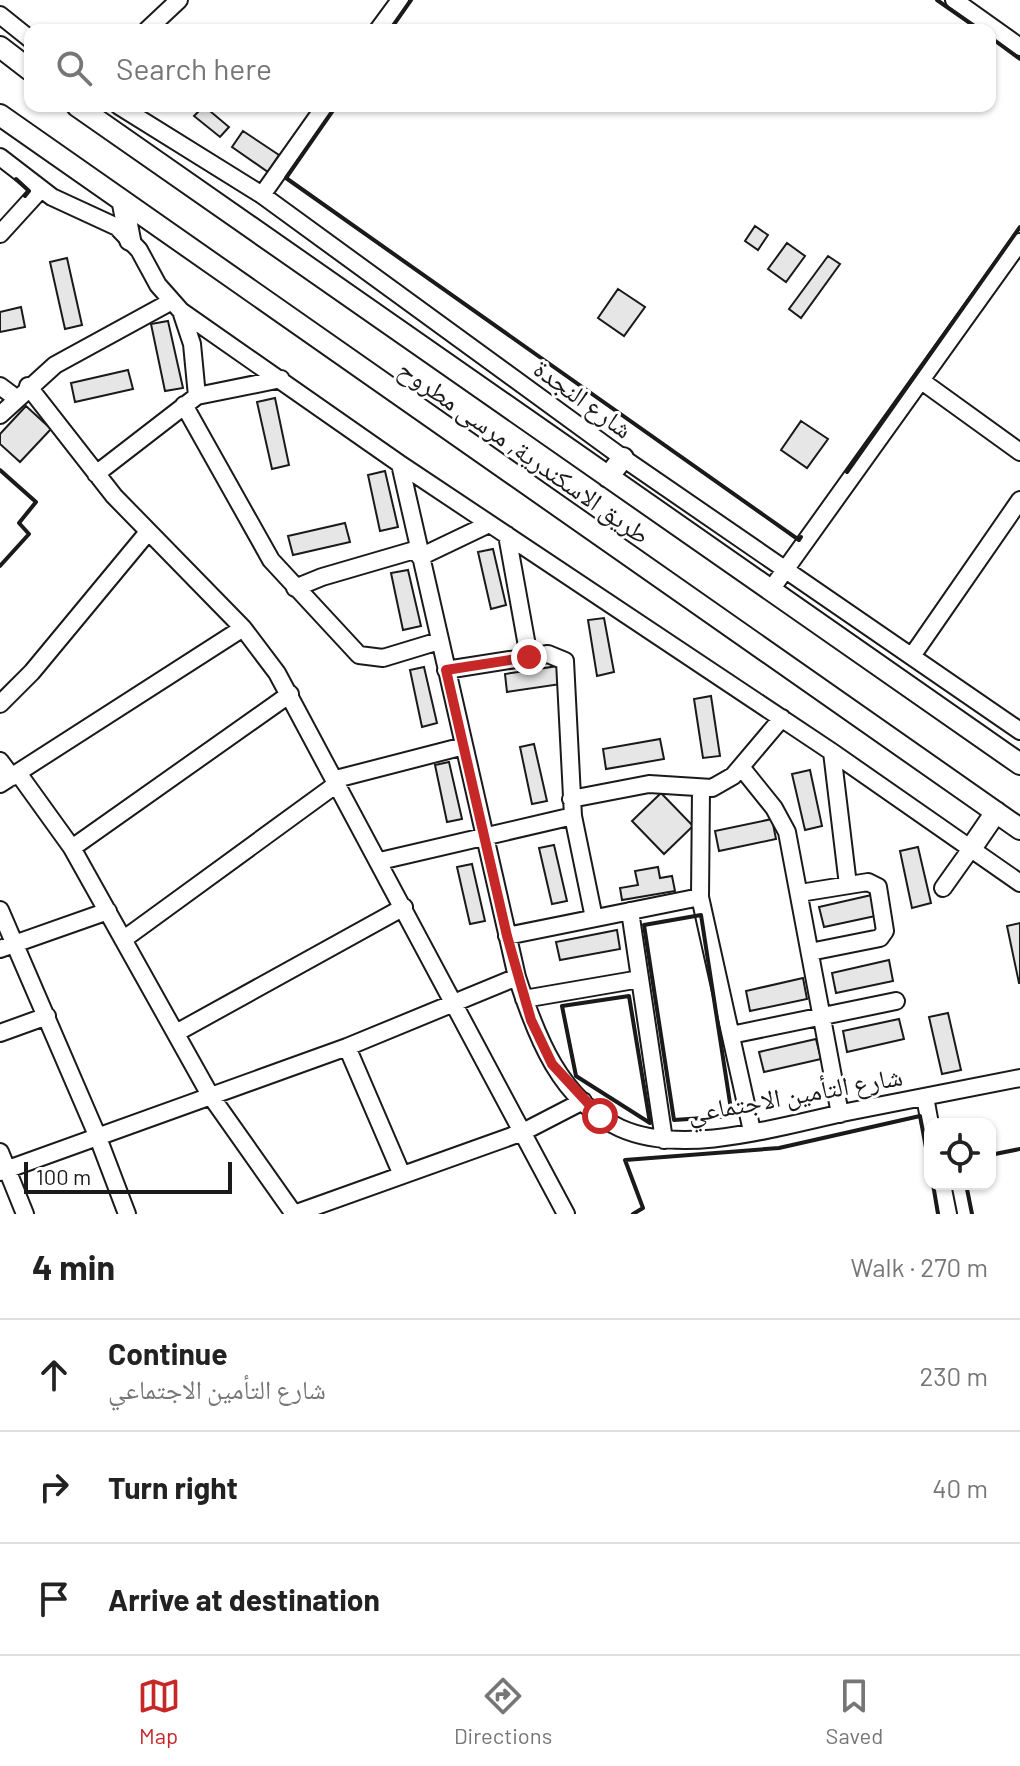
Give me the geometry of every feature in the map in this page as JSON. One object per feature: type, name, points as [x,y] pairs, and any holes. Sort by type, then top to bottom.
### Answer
[{"type":"main road","points":[[0,47],[24,65]]},
{"type":"main road","name":"طريق الاسكندرية, مرسى مطروح","points":[[86,112],[1020,764]]},
{"type":"main road","name":"طريق الاسكندرية, مرسى مطروح","points":[[0,115],[1020,829]]},
{"type":"main road","points":[[123,204],[130,240]]},
{"type":"main road","points":[[608,477],[623,458]]},
{"type":"main road","points":[[970,850],[996,812]]},
{"type":"street","points":[[153,24],[179,0]]},
{"type":"street","points":[[382,24],[400,0]]},
{"type":"street","points":[[958,1],[989,24]]},
{"type":"street","points":[[0,15],[24,34]]},
{"type":"street","points":[[996,29],[1020,47]]},
{"type":"street","name":"شارع النجدة","points":[[129,112],[262,195],[623,458],[1018,726]]},
{"type":"street","points":[[262,195],[321,112]]},
{"type":"street","points":[[0,157],[62,203],[104,219],[130,240],[177,306],[194,352],[190,400],[261,545],[295,588],[359,655],[383,658],[439,641]]},
{"type":"street","points":[[0,234],[41,189]]},
{"type":"street","points":[[770,591],[923,382],[1020,242]]},
{"type":"street","points":[[177,306],[400,464],[782,718],[1020,883]]},
{"type":"street","points":[[0,415],[55,365],[177,306]]},
{"type":"street","points":[[96,474],[190,400],[281,379]]},
{"type":"street","points":[[923,382],[1020,452]]},
{"type":"street","points":[[0,386],[22,392],[148,532],[243,628],[290,694],[566,1214]]},
{"type":"street","name":"شارع التأمين الاجتماعي","points":[[400,464],[517,977],[552,1064],[583,1101],[620,1128],[664,1140],[752,1131],[925,1097],[1019,1083]]},
{"type":"street","points":[[912,656],[1020,500]]},
{"type":"street","points":[[295,588],[322,577],[419,553],[489,524]]},
{"type":"street","points":[[0,704],[32,672],[148,532]]},
{"type":"street","points":[[507,535],[529,657]]},
{"type":"street","points":[[10,778],[243,628]]},
{"type":"street","points":[[446,670],[554,654],[568,666],[572,807],[594,918]]},
{"type":"street","points":[[72,848],[290,694]]},
{"type":"street","points":[[380,861],[485,836],[572,807],[662,783],[701,789],[723,783],[741,767],[782,718]]},
{"type":"street","points":[[124,939],[337,781],[464,746]]},
{"type":"street","points":[[832,752],[848,885]]},
{"type":"street","points":[[0,761],[10,778],[72,848],[210,1095],[294,1214],[523,1132],[583,1101]]},
{"type":"street","points":[[741,767],[782,820],[800,893],[840,1114]]},
{"type":"street","points":[[701,789],[700,897],[752,1131]]},
{"type":"street","points":[[943,888],[970,850]]},
{"type":"street","points":[[800,893],[872,882],[878,887],[883,935],[876,940],[810,952]]},
{"type":"street","points":[[507,936],[700,897]]},
{"type":"street","points":[[176,1033],[404,907]]},
{"type":"street","points":[[0,910],[7,946],[47,1016],[127,1214]]},
{"type":"street","points":[[7,946],[108,911]]},
{"type":"street","points":[[630,911],[664,1140]]},
{"type":"street","points":[[4,1170],[347,1047],[517,977]]},
{"type":"street","points":[[524,999],[640,979]]},
{"type":"street","points":[[731,1035],[896,1001]]},
{"type":"street","points":[[0,1033],[47,1016]]},
{"type":"street","points":[[347,1047],[402,1175]]},
{"type":"street","points":[[925,1097],[929,1118]]},
{"type":"street","points":[[0,1152],[4,1170],[25,1214]]},
{"type":"street","points":[[943,1190],[948,1214]]},
{"type":"building","points":[[198,112],[211,112],[229,127],[220,137],[194,116]]},
{"type":"building","points":[[243,131],[279,155],[268,172],[232,147]]},
{"type":"building","points":[[755,226],[768,235],[758,250],[745,241]]},
{"type":"building","points":[[787,243],[805,256],[786,282],[768,269]]},
{"type":"building","points":[[828,256],[840,264],[801,318],[789,309]]},
{"type":"building","points":[[67,258],[82,325],[65,329],[50,262]]},
{"type":"building","points":[[618,289],[645,307],[624,336],[598,318]]},
{"type":"building","points":[[21,307],[25,327],[0,332],[0,312]]},
{"type":"building","points":[[168,321],[183,388],[165,391],[151,324]]},
{"type":"building","points":[[128,370],[133,389],[75,402],[71,383]]},
{"type":"building","points":[[275,398],[289,465],[272,469],[257,402]]},
{"type":"building","points":[[26,406],[51,429],[20,462],[0,444],[0,434]]},
{"type":"building","points":[[801,421],[828,439],[807,468],[781,450]]},
{"type":"building","points":[[385,471],[398,527],[380,531],[368,475]]},
{"type":"building","points":[[345,523],[350,542],[293,555],[288,536]]},
{"type":"building","points":[[493,549],[506,605],[491,609],[478,552]]},
{"type":"building","points":[[408,570],[421,626],[403,630],[391,573]]},
{"type":"building","points":[[604,618],[614,672],[597,676],[588,620]]},
{"type":"building","points":[[558,666],[561,684],[507,692],[505,674]]},
{"type":"building","points":[[424,667],[437,723],[422,727],[410,670]]},
{"type":"building","points":[[711,696],[720,756],[703,758],[694,699]]},
{"type":"building","points":[[660,739],[664,759],[606,769],[603,749]]},
{"type":"building","points":[[534,744],[547,801],[532,804],[520,747]]},
{"type":"building","points":[[449,762],[462,819],[447,822],[435,765]]},
{"type":"building","points":[[810,770],[822,826],[805,830],[792,774]]},
{"type":"building","points":[[661,793],[693,826],[664,854],[632,821]]},
{"type":"building","points":[[772,819],[776,839],[719,851],[715,831]]},
{"type":"building","points":[[554,845],[567,901],[552,904],[539,848]]},
{"type":"building","points":[[918,847],[931,903],[912,908],[900,851]]},
{"type":"building","points":[[472,864],[485,921],[470,924],[457,867]]},
{"type":"building","points":[[658,867],[660,878],[672,876],[675,891],[622,900],[620,888],[638,885],[635,871]]},
{"type":"building","points":[[876,894],[880,915],[824,927],[819,907]]},
{"type":"building","points":[[1020,923],[1020,983],[1019,983],[1007,926]]},
{"type":"building","points":[[617,930],[620,949],[560,960],[556,942]]},
{"type":"building","points":[[889,960],[893,981],[836,993],[832,973]]},
{"type":"building","points":[[803,978],[807,999],[750,1011],[746,991]]},
{"type":"building","points":[[948,1013],[961,1070],[942,1074],[929,1017]]},
{"type":"building","points":[[899,1019],[904,1039],[847,1052],[843,1031]]},
{"type":"building","points":[[816,1039],[821,1059],[764,1072],[759,1052]]},
{"type":"wall","points":[[394,24],[411,0]]},
{"type":"wall","points":[[937,0],[971,24]]},
{"type":"wall","points":[[996,41],[1020,59]]},
{"type":"wall","points":[[332,112],[286,178],[799,540],[801,537]]},
{"type":"wall","points":[[16,179],[29,191],[25,196]]},
{"type":"wall","points":[[847,472],[1020,227]]},
{"type":"wall","points":[[0,470],[36,502],[19,523],[29,534],[0,566]]},
{"type":"wall","points":[[701,915],[732,1116],[674,1120],[644,925],[701,915]]},
{"type":"wall","points":[[629,996],[650,1123],[576,1076],[562,1006],[629,996]]},
{"type":"wall","points":[[633,1214],[643,1208],[625,1160],[779,1148],[920,1116],[924,1137]]},
{"type":"wall","points":[[996,1154],[1020,1149]]},
{"type":"wall","points":[[934,1190],[938,1214]]},
{"type":"wall","points":[[967,1190],[972,1214]]},
{"type":"route","points":[[529,657],[446,670],[507,936],[531,1020],[552,1064],[567,1084],[600,1116]]}]
